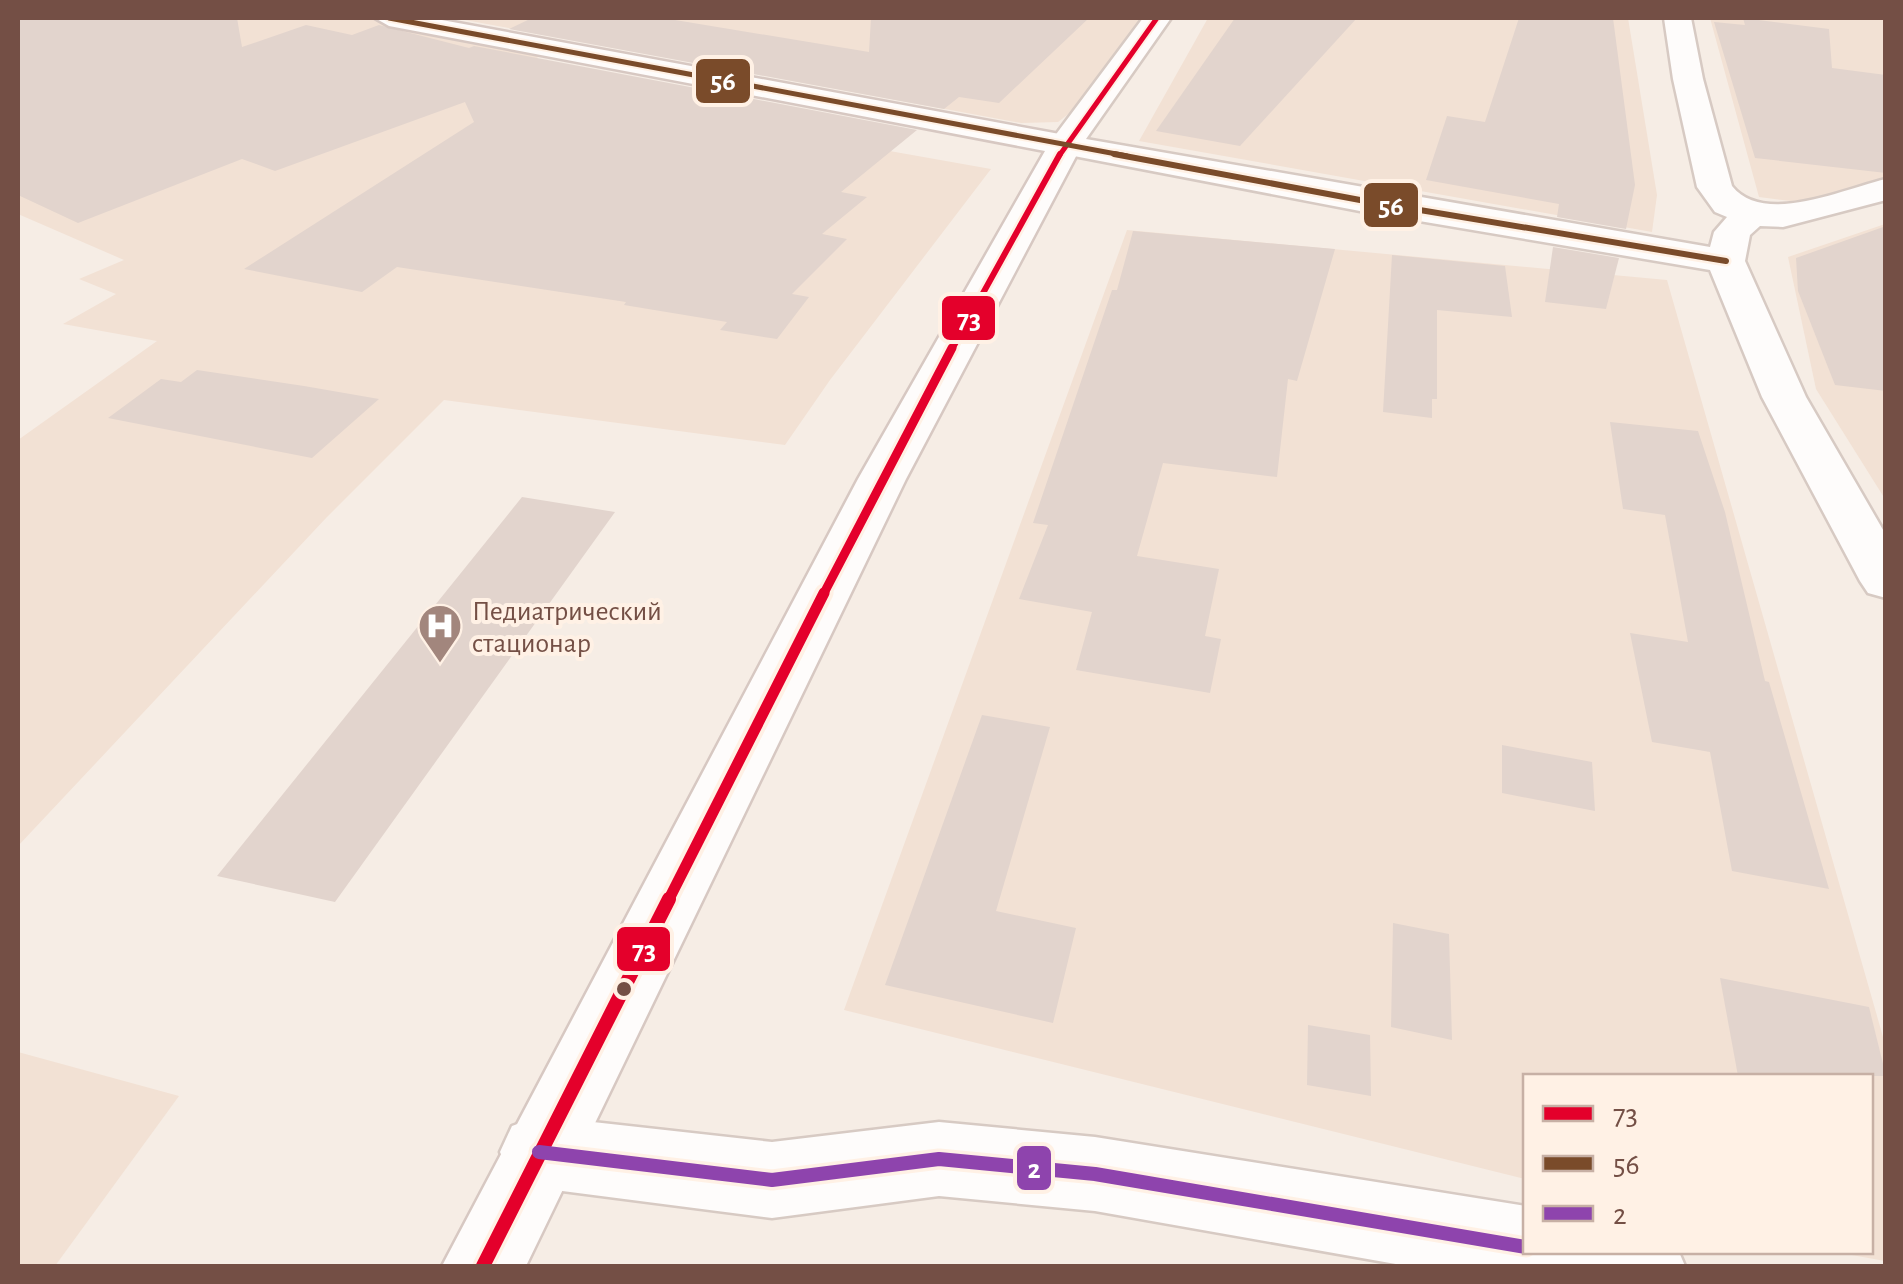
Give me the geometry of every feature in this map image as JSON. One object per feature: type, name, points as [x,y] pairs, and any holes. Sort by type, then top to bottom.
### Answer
[{"type":"street","points":[[389,18],[1360,200],[1726,261]]},
{"type":"street","points":[[483,1266],[882,479],[1065,144],[1157,18]]},
{"type":"street","points":[[1678,18],[1688,80],[1716,187],[1728,204],[1750,215],[1784,216],[1886,188]]},
{"type":"street","points":[[1750,215],[1732,232],[1726,261],[1784,396],[1886,582]]},
{"type":"street","points":[[539,1152],[772,1180],[939,1159],[1095,1174],[1523,1246]]},
{"type":"street","points":[[1567,1254],[1644,1266]]},
{"type":"shaded area","points":[[74,18],[373,18],[543,55],[515,68],[822,139],[991,169],[785,445],[444,400],[327,517],[18,846],[18,440],[157,341],[63,324],[116,294],[79,279],[124,260],[18,214],[18,47]]},
{"type":"shaded area","points":[[454,18],[1144,18],[1071,112],[1058,122],[1021,123]]},
{"type":"shaded area","points":[[1208,18],[1628,18],[1657,195],[1652,232],[1139,141]]},
{"type":"shaded area","points":[[1710,18],[1885,18],[1885,181],[1799,202],[1759,197]]},
{"type":"shaded area","points":[[1885,224],[1885,499],[1816,389],[1788,257]]},
{"type":"shaded area","points":[[1127,230],[1667,280],[1885,1044],[1885,1261],[1846,1254],[1873,1254],[1873,1074],[1523,1074],[1523,1179],[844,1010]]},
{"type":"shaded area","points":[[18,1052],[179,1096],[55,1266],[18,1266]]},
{"type":"building","points":[[18,18],[237,18],[242,47],[306,25],[352,35],[379,25],[469,48],[917,130],[841,192],[867,197],[822,234],[847,239],[792,294],[809,297],[777,339],[720,330],[727,322],[624,305],[626,302],[397,267],[362,292],[244,269],[474,122],[465,102],[275,171],[242,159],[78,223],[18,195]]},
{"type":"building","points":[[532,18],[663,18],[869,52],[871,18],[1089,18],[999,103],[959,97],[944,109],[509,29]]},
{"type":"building","points":[[1235,18],[1357,18],[1240,146],[1156,131]]},
{"type":"building","points":[[1519,18],[1613,18],[1635,185],[1626,229],[1557,217],[1559,204],[1426,180],[1447,116],[1485,122]]},
{"type":"building","points":[[1743,18],[1829,29],[1832,68],[1886,75],[1886,173],[1755,158],[1714,22],[1745,25]]},
{"type":"building","points":[[1886,226],[1886,391],[1835,385],[1798,291],[1796,258]]},
{"type":"building","points":[[1133,231],[1335,249],[1297,381],[1288,379],[1277,477],[1163,463],[1137,556],[1219,569],[1205,636],[1221,639],[1210,693],[1076,670],[1092,612],[1019,599],[1048,525],[1033,523],[1112,290],[1117,290]]},
{"type":"building","points":[[1553,247],[1619,258],[1606,309],[1545,302]]},
{"type":"building","points":[[1392,255],[1505,266],[1512,317],[1437,310],[1437,399],[1432,399],[1432,418],[1383,412]]},
{"type":"building","points":[[197,370],[379,399],[312,458],[108,418],[161,379],[181,382]]},
{"type":"building","points":[[1610,422],[1698,431],[1725,512],[1765,681],[1769,682],[1829,889],[1732,871],[1710,752],[1652,742],[1630,633],[1688,642],[1665,515],[1623,509]]},
{"type":"building","points":[[522,497],[615,512],[335,902],[217,876]]},
{"type":"building","points":[[982,715],[1050,727],[996,911],[1076,928],[1053,1023],[885,985]]},
{"type":"building","points":[[1502,745],[1592,762],[1595,811],[1502,793]]},
{"type":"building","points":[[1393,923],[1449,934],[1452,1040],[1391,1027]]},
{"type":"building","points":[[1720,978],[1869,1007],[1886,1076],[1873,1074],[1738,1074]]},
{"type":"building","points":[[1308,1025],[1370,1035],[1371,1096],[1307,1085]]},
{"type":"transit line","name":"56","points":[[389,18],[1360,200],[1726,261]]},
{"type":"transit line","name":"73","points":[[483,1266],[882,479],[1012,238],[1065,145],[1157,18]]},
{"type":"transit line","name":"2","points":[[539,1152],[772,1180],[939,1159],[1095,1174],[1523,1246]]},
{"type":"place","name":"Педиатрический стационар","points":[[440,664]]}]
